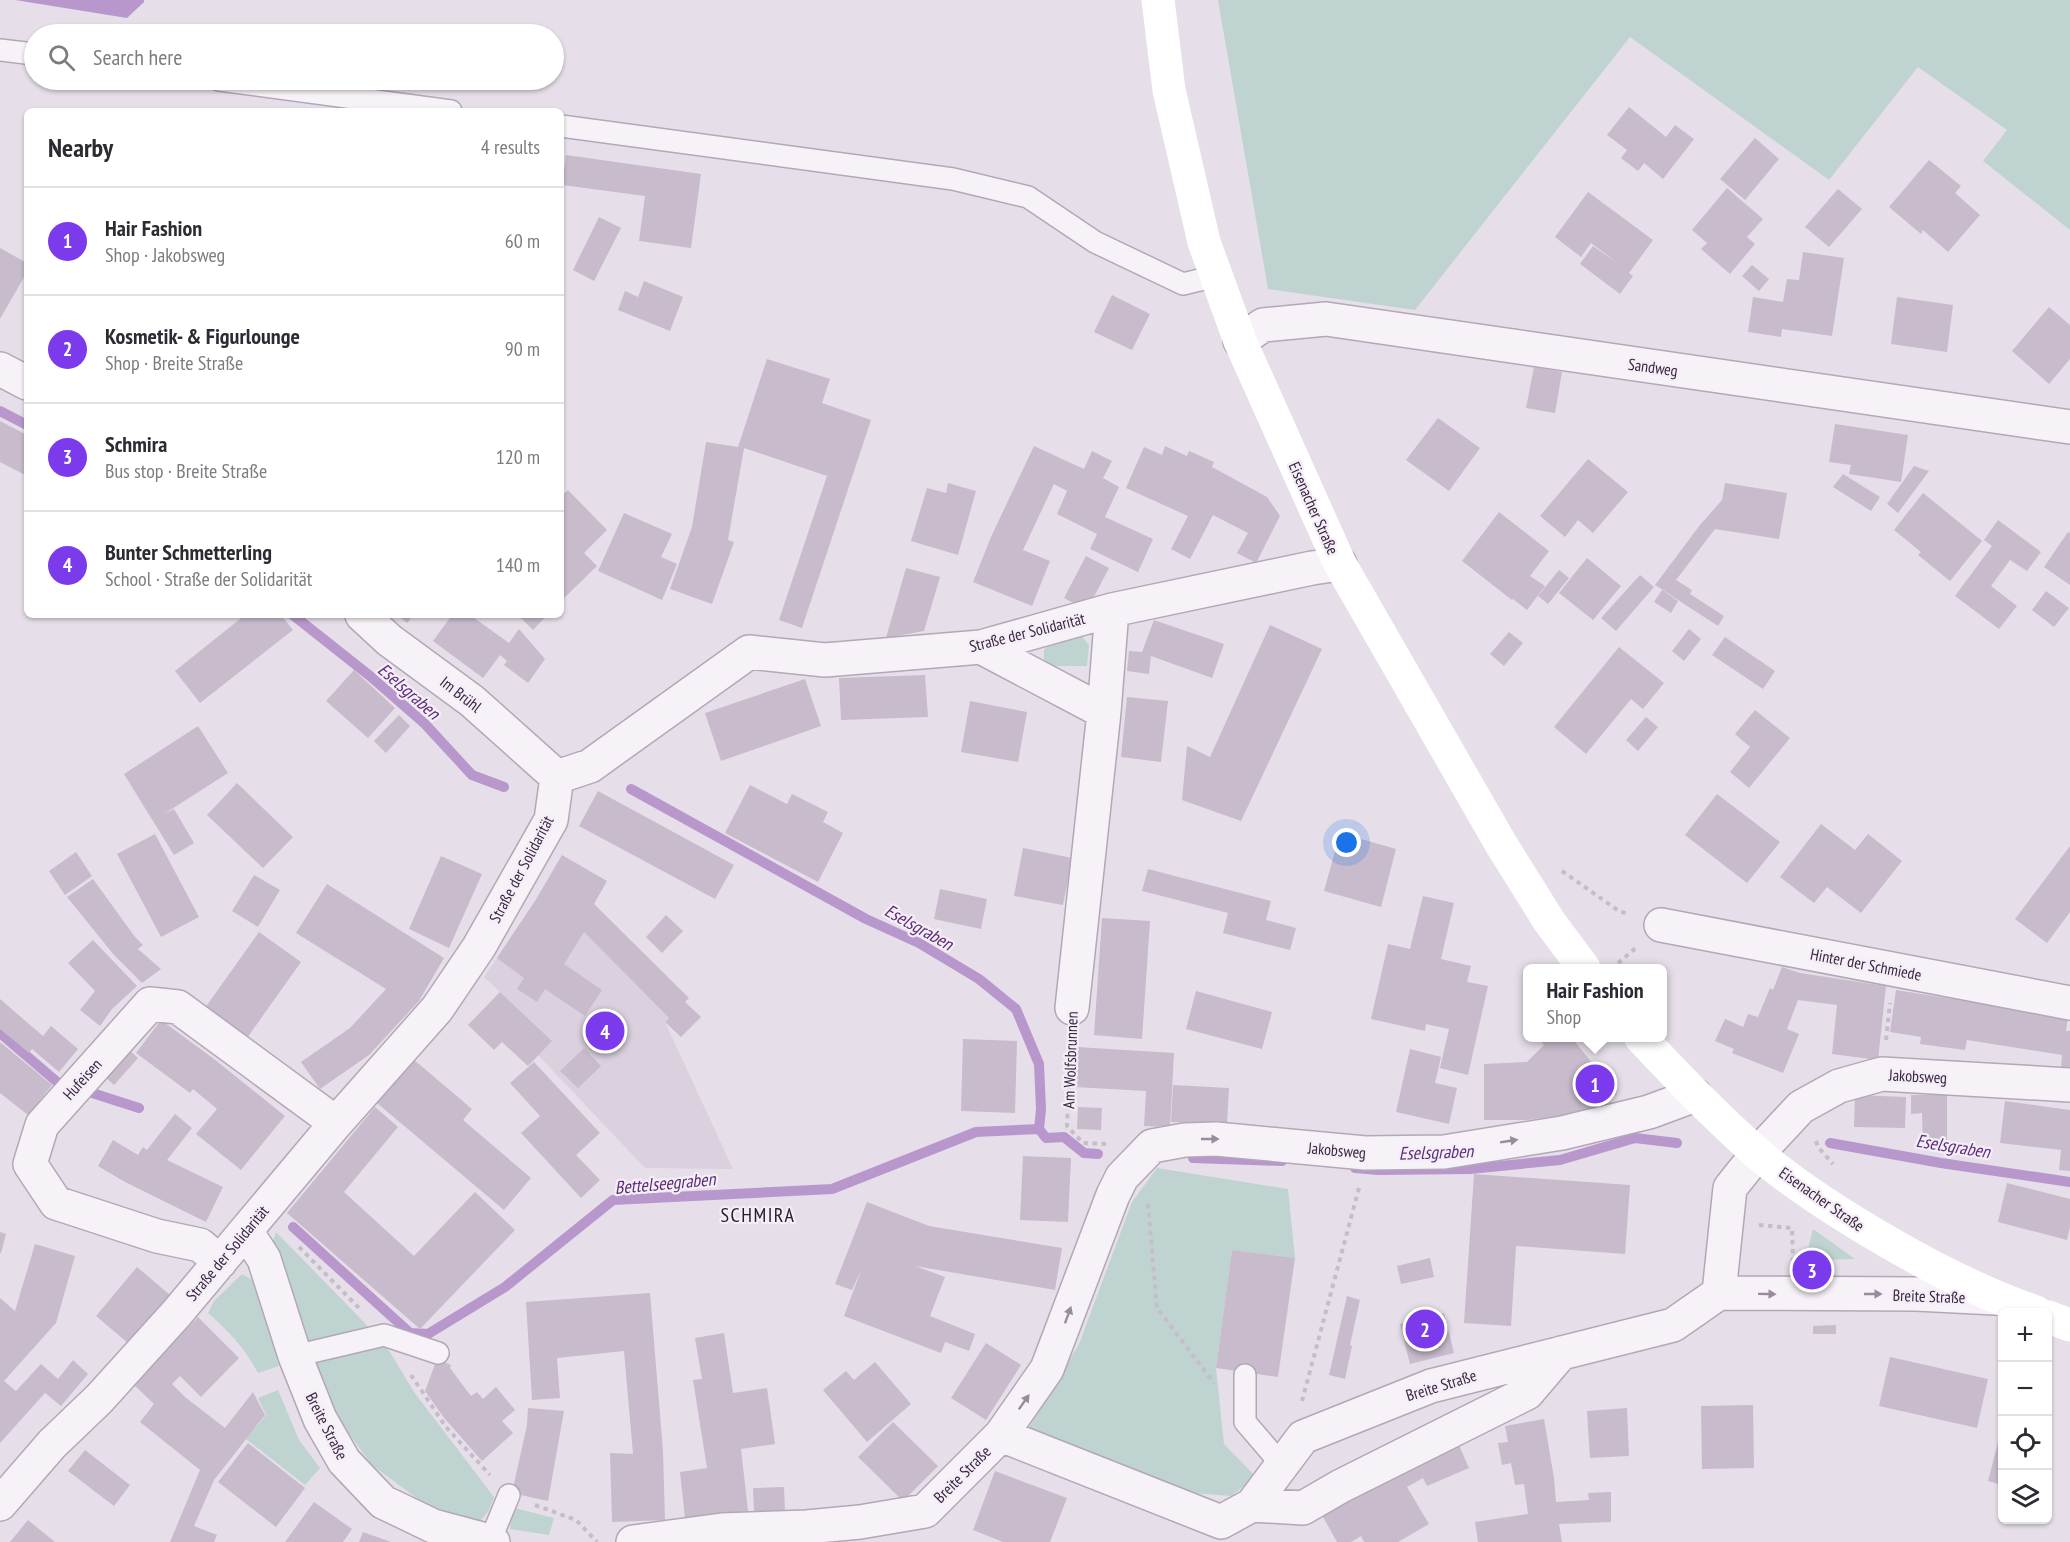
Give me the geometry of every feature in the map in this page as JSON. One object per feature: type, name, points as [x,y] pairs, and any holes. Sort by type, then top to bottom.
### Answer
[{"type":"main road","name":"Eisenacher Straße","points":[[1158,0],[1169,90],[1204,242],[1240,341],[1340,564],[1501,844],[1549,921],[1580,964]]},
{"type":"main road","name":"Eisenacher Straße","points":[[1645,1042],[1695,1095],[1758,1154],[1842,1216],[1932,1267],[1995,1298],[2024,1308]]},
{"type":"main road","points":[[2052,1318],[2070,1325]]},
{"type":"street","name":"Sandweg","points":[[1240,341],[1263,326],[1326,319],[2070,427]]},
{"type":"street","points":[[0,369],[24,381]]},
{"type":"street","name":"Straße der Solidarität","points":[[0,1504],[52,1444],[99,1399],[220,1262],[336,1123],[437,1009],[479,947],[551,820],[557,777],[590,765],[749,652],[825,660],[981,647],[1112,610],[1340,564]]},
{"type":"street","name":"Am Wolfsbrunnen","points":[[1071,1008],[1104,712],[1112,610]]},
{"type":"street","name":"Im Brühl","points":[[365,618],[389,640],[472,701],[557,777]]},
{"type":"street","points":[[981,647],[1104,712]]},
{"type":"street","name":"Hinter der Schmiede","points":[[1661,925],[2070,1003]]},
{"type":"street","name":"Hufeisen","points":[[220,1262],[200,1245],[157,1236],[56,1203],[30,1164],[42,1125],[150,1004],[178,1007],[336,1123]]},
{"type":"street","name":"Jakobsweg","points":[[1758,1154],[1801,1107],[1839,1086],[1882,1074],[2070,1085]]},
{"type":"street","name":"Jakobsweg","points":[[1152,1146],[1185,1140],[1216,1139],[1365,1153],[1444,1152],[1562,1133],[1650,1112],[1695,1095]]},
{"type":"street","points":[[1001,1435],[1047,1369],[1122,1177],[1152,1146]]},
{"type":"street","points":[[1719,1293],[1730,1188],[1758,1154]]},
{"type":"street","name":"Breite Straße","points":[[254,1220],[295,1356],[320,1419],[344,1461],[383,1502],[433,1526],[492,1542]]},
{"type":"street","name":"Breite Straße","points":[[633,1542],[687,1538],[722,1530],[807,1527],[862,1532],[925,1511],[1001,1435],[1215,1535],[1252,1505],[1303,1437],[1431,1386],[1673,1325],[1719,1293],[1916,1294],[1995,1298]]},
{"type":"street","points":[[1252,1505],[1302,1508],[1341,1486],[1527,1393],[1561,1353]]},
{"type":"lane","points":[[0,50],[24,53]]},
{"type":"lane","points":[[294,90],[429,108]]},
{"type":"lane","points":[[564,126],[953,179],[1028,197],[1095,242],[1183,284],[1216,276]]},
{"type":"lane","points":[[295,1356],[384,1335],[438,1353]]},
{"type":"lane","points":[[1245,1375],[1245,1422],[1282,1465]]},
{"type":"lane","points":[[492,1542],[509,1495]]},
{"type":"path","points":[[1558,869],[1619,910],[1661,925]]},
{"type":"path","name":"Am Wolfsbrunnen","points":[[1071,1008],[1067,1126],[1083,1143],[1152,1146]]},
{"type":"path","points":[[1801,1107],[1818,1148],[1839,1170]]},
{"type":"path","points":[[1303,1437],[1301,1402],[1359,1186]]},
{"type":"path","points":[[1148,1193],[1157,1308],[1245,1422]]},
{"type":"path","points":[[254,1220],[384,1335],[446,1427],[509,1495],[576,1520],[597,1542]]},
{"type":"path","points":[[1726,1221],[1792,1228],[1794,1276],[1815,1294]]},
{"type":"shaded area","points":[[15,0],[144,0],[144,2],[127,18]]},
{"type":"shaded area","points":[[1218,0],[2070,0],[2070,230],[1983,161],[2007,130],[1918,67],[1829,180],[1630,37],[1415,310],[1268,289]]},
{"type":"shaded area","points":[[1080,634],[1089,645],[1087,666],[1048,666],[1044,664],[1044,650],[1051,642]]},
{"type":"shaded area","points":[[535,901],[584,932],[669,1018],[665,1022],[733,1169],[645,1168],[538,1055],[551,1040],[484,977]]},
{"type":"shaded area","points":[[1157,1168],[1288,1189],[1295,1258],[1232,1250],[1216,1368],[1224,1444],[1256,1477],[1231,1496],[1191,1493],[1029,1428],[1079,1344],[1132,1202]]},
{"type":"shaded area","points":[[1813,1229],[1855,1259],[1813,1260],[1807,1254]]},
{"type":"shaded area","points":[[276,1232],[390,1352],[414,1392],[494,1497],[488,1512],[480,1521],[426,1505],[372,1465],[333,1412],[273,1241]]},
{"type":"shaded area","points":[[242,1274],[256,1282],[279,1366],[258,1373],[236,1341],[208,1313],[214,1301]]},
{"type":"shaded area","points":[[278,1390],[299,1440],[320,1468],[305,1485],[246,1439],[266,1415],[258,1398]]},
{"type":"shaded area","points":[[511,1507],[554,1518],[549,1535],[510,1529]]},
{"type":"building","points":[[1629,107],[1666,137],[1675,125],[1694,139],[1663,179],[1644,163],[1638,171],[1621,158],[1627,150],[1607,135]]},
{"type":"building","points":[[1755,138],[1779,159],[1745,200],[1720,179]]},
{"type":"building","points":[[566,155],[701,174],[691,248],[639,241],[645,196],[564,185]]},
{"type":"building","points":[[1929,160],[1961,186],[1955,193],[1980,215],[1948,252],[1923,230],[1921,234],[1889,207]]},
{"type":"building","points":[[1727,188],[1763,219],[1747,237],[1755,244],[1730,274],[1701,249],[1707,243],[1692,230]]},
{"type":"building","points":[[1838,189],[1862,209],[1829,247],[1805,227]]},
{"type":"building","points":[[1588,192],[1653,240],[1629,273],[1633,276],[1620,294],[1580,264],[1593,246],[1620,265],[1591,243],[1581,257],[1555,237]]},
{"type":"building","points":[[599,217],[621,228],[594,281],[573,270]]},
{"type":"building","points":[[0,248],[24,261],[24,277],[0,319]]},
{"type":"building","points":[[1803,252],[1844,258],[1832,336],[1782,329],[1781,337],[1748,332],[1753,297],[1783,302],[1787,279],[1799,280]]},
{"type":"building","points":[[1752,265],[1769,279],[1759,291],[1742,276]]},
{"type":"building","points":[[644,281],[683,297],[670,331],[618,310],[625,291],[638,297]]},
{"type":"building","points":[[1112,295],[1150,314],[1132,350],[1094,332]]},
{"type":"building","points":[[1897,297],[1953,305],[1947,352],[1891,344]]},
{"type":"building","points":[[2049,307],[2070,325],[2070,359],[2049,384],[2012,351]]},
{"type":"building","points":[[767,359],[830,379],[822,403],[871,420],[802,628],[779,620],[827,476],[744,448],[728,540],[734,542],[712,604],[670,589],[692,527],[706,442],[738,447]]},
{"type":"building","points":[[1534,367],[1562,372],[1555,413],[1526,408]]},
{"type":"building","points":[[1438,418],[1480,448],[1449,491],[1406,460]]},
{"type":"building","points":[[0,421],[24,433],[24,474],[0,462]]},
{"type":"building","points":[[1835,424],[1908,435],[1901,482],[1849,474],[1851,465],[1829,462]]},
{"type":"building","points":[[1034,446],[1084,469],[1092,451],[1112,461],[1103,478],[1119,487],[1105,517],[1153,539],[1138,572],[1090,549],[1097,534],[1057,514],[1067,491],[1054,484],[1023,550],[1050,561],[1032,606],[973,582],[991,537]]},
{"type":"building","points":[[1165,446],[1187,456],[1189,451],[1214,462],[1212,467],[1267,497],[1280,516],[1256,563],[1237,553],[1248,533],[1213,515],[1190,559],[1171,549],[1188,516],[1126,488],[1144,447],[1162,455]]},
{"type":"building","points":[[1588,459],[1628,492],[1593,533],[1578,520],[1565,537],[1540,516]]},
{"type":"building","points":[[1914,466],[1929,471],[1898,513],[1887,504]]},
{"type":"building","points":[[1843,474],[1880,497],[1871,511],[1833,487]]},
{"type":"building","points":[[948,483],[976,491],[958,555],[911,541],[927,488],[946,493]]},
{"type":"building","points":[[1725,483],[1787,493],[1779,539],[1715,529],[1676,580],[1692,590],[1690,594],[1724,616],[1718,626],[1655,585],[1700,525],[1722,500]]},
{"type":"building","points":[[568,490],[607,530],[584,553],[597,566],[564,598],[564,493]]},
{"type":"building","points":[[1923,493],[1982,541],[1950,581],[1918,555],[1921,552],[1894,530]]},
{"type":"building","points":[[1499,512],[1549,551],[1530,576],[1545,586],[1527,610],[1513,599],[1522,586],[1512,600],[1462,561]]},
{"type":"building","points":[[624,513],[672,534],[661,557],[677,564],[662,600],[598,571]]},
{"type":"building","points":[[1998,520],[2041,552],[2027,571],[2010,560],[1991,586],[2017,606],[1999,629],[1955,596],[1992,546],[1984,540]]},
{"type":"building","points":[[2068,532],[2070,533],[2070,585],[2044,567]]},
{"type":"building","points":[[1086,556],[1109,568],[1087,610],[1064,598]]},
{"type":"building","points":[[1587,558],[1621,586],[1593,620],[1559,593]]},
{"type":"building","points":[[906,568],[940,577],[924,631],[886,638]]},
{"type":"building","points":[[1559,570],[1569,578],[1548,604],[1538,596]]},
{"type":"building","points":[[1640,575],[1654,587],[1616,631],[1601,618]]},
{"type":"building","points":[[1662,590],[1678,601],[1671,613],[1654,602]]},
{"type":"building","points":[[2046,591],[2069,608],[2054,627],[2032,610]]},
{"type":"building","points":[[241,618],[283,618],[293,630],[200,703],[175,671]]},
{"type":"building","points":[[401,618],[411,618],[407,623]]},
{"type":"building","points":[[450,618],[474,618],[509,643],[519,629],[545,659],[528,683],[504,665],[507,661],[500,655],[483,678],[433,641]]},
{"type":"building","points":[[521,618],[544,618],[533,630]]},
{"type":"building","points":[[1154,620],[1224,644],[1212,678],[1151,656],[1149,674],[1127,671],[1129,651],[1142,652]]},
{"type":"building","points":[[1270,625],[1322,649],[1241,821],[1182,800],[1187,746],[1210,757]]},
{"type":"building","points":[[1689,629],[1701,639],[1684,661],[1672,651]]},
{"type":"building","points":[[1509,632],[1523,643],[1504,666],[1490,654]]},
{"type":"building","points":[[1725,637],[1775,671],[1763,689],[1712,655]]},
{"type":"building","points":[[1619,647],[1664,683],[1643,709],[1631,699],[1586,754],[1554,727]]},
{"type":"building","points":[[354,670],[395,708],[368,738],[326,701]]},
{"type":"building","points":[[925,675],[928,717],[841,720],[839,678]]},
{"type":"building","points":[[805,679],[821,726],[721,761],[705,713]]},
{"type":"building","points":[[1127,697],[1168,701],[1161,762],[1121,757]]},
{"type":"building","points":[[970,701],[1027,712],[1018,762],[961,752]]},
{"type":"building","points":[[1755,710],[1790,738],[1749,788],[1730,772],[1750,747],[1735,734]]},
{"type":"building","points":[[399,715],[410,726],[386,753],[374,741]]},
{"type":"building","points":[[1646,717],[1658,727],[1638,751],[1626,740]]},
{"type":"building","points":[[198,726],[228,773],[164,814],[174,809],[194,843],[174,855],[124,774]]},
{"type":"building","points":[[237,783],[293,837],[263,868],[207,815]]},
{"type":"building","points":[[750,785],[787,804],[792,794],[828,812],[823,822],[843,833],[818,882],[725,833]]},
{"type":"building","points":[[598,791],[734,865],[715,899],[579,826]]},
{"type":"building","points":[[1717,794],[1780,842],[1747,883],[1685,835]]},
{"type":"building","points":[[1821,824],[1855,850],[1868,834],[1902,861],[1861,913],[1827,887],[1814,903],[1780,877]]},
{"type":"building","points":[[1340,833],[1396,849],[1381,907],[1324,891]]},
{"type":"building","points":[[155,834],[199,917],[161,937],[117,854]]},
{"type":"building","points":[[2070,846],[2070,912],[2047,943],[2015,919]]},
{"type":"building","points":[[1023,848],[1072,858],[1063,905],[1014,896]]},
{"type":"building","points":[[76,852],[92,876],[65,895],[49,871]]},
{"type":"building","points":[[562,855],[607,881],[594,904],[689,998],[685,1002],[701,1017],[681,1037],[665,1022],[669,1018],[584,932],[564,964],[602,990],[585,1016],[545,989],[537,1002],[517,989],[524,978],[497,958]]},
{"type":"building","points":[[441,856],[482,874],[449,948],[409,929]]},
{"type":"building","points":[[1148,869],[1271,901],[1266,920],[1296,928],[1290,950],[1223,933],[1228,913],[1142,891]]},
{"type":"building","points":[[254,875],[280,890],[258,927],[232,911]]},
{"type":"building","points":[[93,879],[143,945],[138,949],[161,969],[142,983],[114,955],[67,897]]},
{"type":"building","points":[[327,884],[444,958],[419,1001],[369,1055],[320,1089],[301,1062],[350,1028],[386,989],[296,933]]},
{"type":"building","points":[[940,889],[987,899],[981,929],[934,919]]},
{"type":"building","points":[[1423,896],[1454,903],[1441,959],[1471,966],[1467,982],[1488,986],[1468,1075],[1440,1068],[1449,1029],[1426,1024],[1425,1031],[1371,1019],[1388,944],[1410,949]]},
{"type":"building","points":[[666,915],[683,931],[662,953],[646,937]]},
{"type":"building","points":[[1102,918],[1150,921],[1142,1039],[1094,1035]]},
{"type":"building","points":[[259,932],[301,962],[247,1038],[205,1008]]},
{"type":"building","points":[[93,940],[137,986],[112,1009],[100,1026],[80,1010],[95,991],[68,963]]},
{"type":"building","points":[[1782,967],[1800,973],[1886,986],[1878,1060],[1832,1054],[1837,1005],[1798,1000],[1787,1029],[1799,1034],[1783,1073],[1732,1053],[1734,1049],[1715,1041],[1725,1019],[1743,1027],[1748,1014],[1758,1017],[1770,988],[1773,990]]},
{"type":"building","points":[[1896,990],[2068,1017],[2066,1031],[2070,1031],[2070,1071],[2061,1070],[2062,1055],[1967,1040],[1965,1050],[1920,1044],[1921,1037],[1890,1032]]},
{"type":"building","points":[[1196,991],[1272,1012],[1262,1049],[1186,1029]]},
{"type":"building","points":[[500,992],[552,1041],[528,1066],[502,1042],[494,1050],[468,1025]]},
{"type":"building","points":[[0,999],[43,1036],[51,1026],[78,1049],[59,1072],[32,1049],[29,1053],[0,1029]]},
{"type":"building","points":[[161,1020],[285,1116],[241,1170],[196,1134],[217,1109],[193,1089],[190,1093],[136,1053]]},
{"type":"building","points":[[963,1039],[1017,1041],[1015,1113],[961,1111]]},
{"type":"building","points":[[0,1042],[52,1085],[28,1115],[0,1093]]},
{"type":"building","points":[[1541,1042],[1575,1042],[1617,1094],[1596,1111],[1527,1120],[1484,1120],[1484,1064],[1527,1062],[1544,1045]]},
{"type":"building","points":[[1077,1047],[1174,1053],[1170,1127],[1144,1126],[1146,1091],[1075,1087]]},
{"type":"building","points":[[127,1048],[138,1058],[114,1085],[102,1074]]},
{"type":"building","points":[[584,1048],[601,1066],[578,1088],[560,1071]]},
{"type":"building","points":[[1410,1049],[1441,1057],[1435,1083],[1457,1088],[1449,1124],[1396,1112]]},
{"type":"building","points":[[413,1059],[472,1109],[463,1120],[531,1178],[504,1210],[377,1103]]},
{"type":"building","points":[[534,1062],[600,1133],[576,1155],[600,1180],[581,1198],[521,1133],[540,1116],[510,1083]]},
{"type":"building","points":[[1173,1085],[1229,1088],[1227,1124],[1171,1122]]},
{"type":"building","points":[[1855,1095],[1906,1097],[1905,1128],[1854,1127]]},
{"type":"building","points":[[1911,1095],[1947,1095],[1947,1147],[1923,1147],[1922,1113],[1911,1114]]},
{"type":"building","points":[[2005,1101],[2070,1110],[2070,1171],[2059,1170],[2061,1150],[2000,1143]]},
{"type":"building","points":[[375,1107],[398,1127],[344,1192],[414,1256],[475,1192],[515,1230],[420,1329],[287,1213]]},
{"type":"building","points":[[1078,1107],[1102,1108],[1101,1130],[1077,1129]]},
{"type":"building","points":[[175,1114],[192,1128],[167,1160],[223,1187],[206,1222],[98,1166],[113,1140],[138,1155],[143,1147],[147,1150]]},
{"type":"building","points":[[1023,1156],[1071,1158],[1068,1222],[1020,1220]]},
{"type":"building","points":[[1474,1174],[1630,1185],[1625,1254],[1516,1246],[1511,1326],[1464,1323]]},
{"type":"building","points":[[2007,1183],[2070,1199],[2070,1227],[2067,1240],[1998,1222]]},
{"type":"building","points":[[867,1202],[929,1226],[1062,1248],[1055,1290],[915,1266],[945,1277],[930,1316],[975,1334],[969,1351],[945,1342],[941,1353],[844,1316],[862,1268],[852,1290],[835,1284]]},
{"type":"building","points":[[0,1232],[6,1234],[1,1253],[0,1253]]},
{"type":"building","points":[[35,1244],[75,1256],[56,1323],[4,1381],[16,1391],[41,1364],[58,1379],[73,1360],[88,1374],[61,1406],[45,1393],[0,1443],[0,1298],[15,1311]]},
{"type":"building","points":[[1232,1250],[1295,1258],[1278,1377],[1216,1368]]},
{"type":"building","points":[[1430,1258],[1434,1277],[1401,1284],[1397,1266]]},
{"type":"building","points":[[137,1267],[170,1295],[129,1344],[96,1316]]},
{"type":"building","points":[[650,1293],[663,1451],[665,1520],[612,1522],[610,1453],[633,1454],[624,1351],[557,1358],[560,1398],[532,1400],[526,1302]]},
{"type":"building","points":[[1347,1296],[1360,1300],[1345,1379],[1329,1375]]},
{"type":"building","points":[[1444,1313],[1454,1353],[1410,1364],[1400,1324]]},
{"type":"building","points":[[198,1317],[239,1358],[201,1397],[180,1376],[172,1384],[225,1428],[253,1392],[265,1415],[214,1480],[194,1526],[217,1535],[214,1542],[170,1542],[200,1470],[140,1422],[154,1404],[133,1384]]},
{"type":"building","points":[[1836,1325],[1836,1334],[1813,1334],[1813,1326]]},
{"type":"building","points":[[724,1333],[733,1393],[767,1388],[775,1444],[741,1449],[748,1511],[685,1518],[680,1472],[707,1468],[693,1380],[702,1379],[695,1338]]},
{"type":"building","points":[[986,1343],[1021,1365],[986,1420],[951,1398]]},
{"type":"building","points":[[1890,1357],[1988,1379],[1977,1428],[1879,1406]]},
{"type":"building","points":[[437,1359],[451,1365],[450,1368],[471,1396],[477,1392],[483,1399],[496,1387],[515,1410],[502,1421],[513,1433],[482,1461],[445,1419],[425,1391]]},
{"type":"building","points":[[875,1362],[911,1404],[867,1442],[823,1390],[846,1371],[854,1380]]},
{"type":"building","points":[[1753,1405],[1754,1468],[1702,1469],[1701,1406]]},
{"type":"building","points":[[528,1408],[564,1411],[548,1501],[512,1493],[527,1425]]},
{"type":"building","points":[[1627,1408],[1629,1456],[1590,1458],[1587,1411]]},
{"type":"building","points":[[1544,1419],[1556,1502],[1589,1500],[1588,1493],[1611,1492],[1611,1522],[1559,1524],[1562,1542],[1478,1542],[1475,1522],[1528,1514],[1524,1484],[1515,1485],[1511,1463],[1502,1465],[1498,1443],[1508,1442],[1505,1426]]},
{"type":"building","points":[[893,1422],[938,1466],[903,1501],[858,1457]]},
{"type":"building","points":[[1998,1442],[1998,1484],[1988,1481]]},
{"type":"building","points":[[248,1443],[305,1488],[276,1527],[218,1482]]},
{"type":"building","points":[[1458,1443],[1469,1468],[1427,1486],[1423,1478],[1407,1487],[1429,1524],[1398,1542],[1364,1542],[1361,1536],[1351,1542],[1337,1542],[1322,1515]]},
{"type":"building","points":[[85,1450],[130,1485],[114,1506],[68,1471]]},
{"type":"building","points":[[995,1471],[1067,1498],[1050,1542],[1003,1542],[973,1530]]},
{"type":"building","points":[[784,1487],[785,1511],[754,1512],[753,1488]]},
{"type":"building","points":[[314,1502],[352,1529],[343,1542],[285,1542]]},
{"type":"building","points":[[28,1520],[55,1542],[10,1542]]},
{"type":"building","points":[[363,1532],[391,1542],[359,1542]]},
{"type":"waterway","name":"Eselsgraben","points":[[0,411],[24,423]]},
{"type":"waterway","name":"Eselsgraben","points":[[297,618],[370,676],[425,724],[472,775],[504,787]]},
{"type":"waterway","name":"Eselsgraben","points":[[631,789],[866,919],[919,943],[979,979],[1016,1009],[1039,1064],[1041,1109],[1039,1129],[1046,1138],[1064,1137],[1084,1153],[1098,1154]]},
{"type":"waterway","name":"Bettelseegraben","points":[[0,1033],[56,1081]]},
{"type":"waterway","name":"Bettelseegraben","points":[[89,1092],[139,1108]]},
{"type":"waterway","name":"Bettelseegraben","points":[[293,1227],[410,1333],[428,1334],[505,1287],[613,1200],[832,1189],[976,1132],[1039,1129]]},
{"type":"waterway","name":"Eselsgraben","points":[[1355,1168],[1470,1169],[1560,1160],[1635,1138],[1677,1143]]},
{"type":"waterway","name":"Eselsgraben","points":[[1830,1143],[1941,1163],[2070,1182]]},
{"type":"waterway","name":"Eselsgraben","points":[[1193,1158],[1282,1161]]},
{"type":"place","name":"Bunter Schmetterling","points":[[605,1031]]},
{"type":"place","name":"Hair Fashion","points":[[1595,1084]]},
{"type":"place","name":"Schmira","points":[[1812,1270]]},
{"type":"place","name":"Kosmetik- & Figurlounge","points":[[1425,1329]]},
{"type":"district","name":"SCHMIRA","points":[[758,1215]]}]
